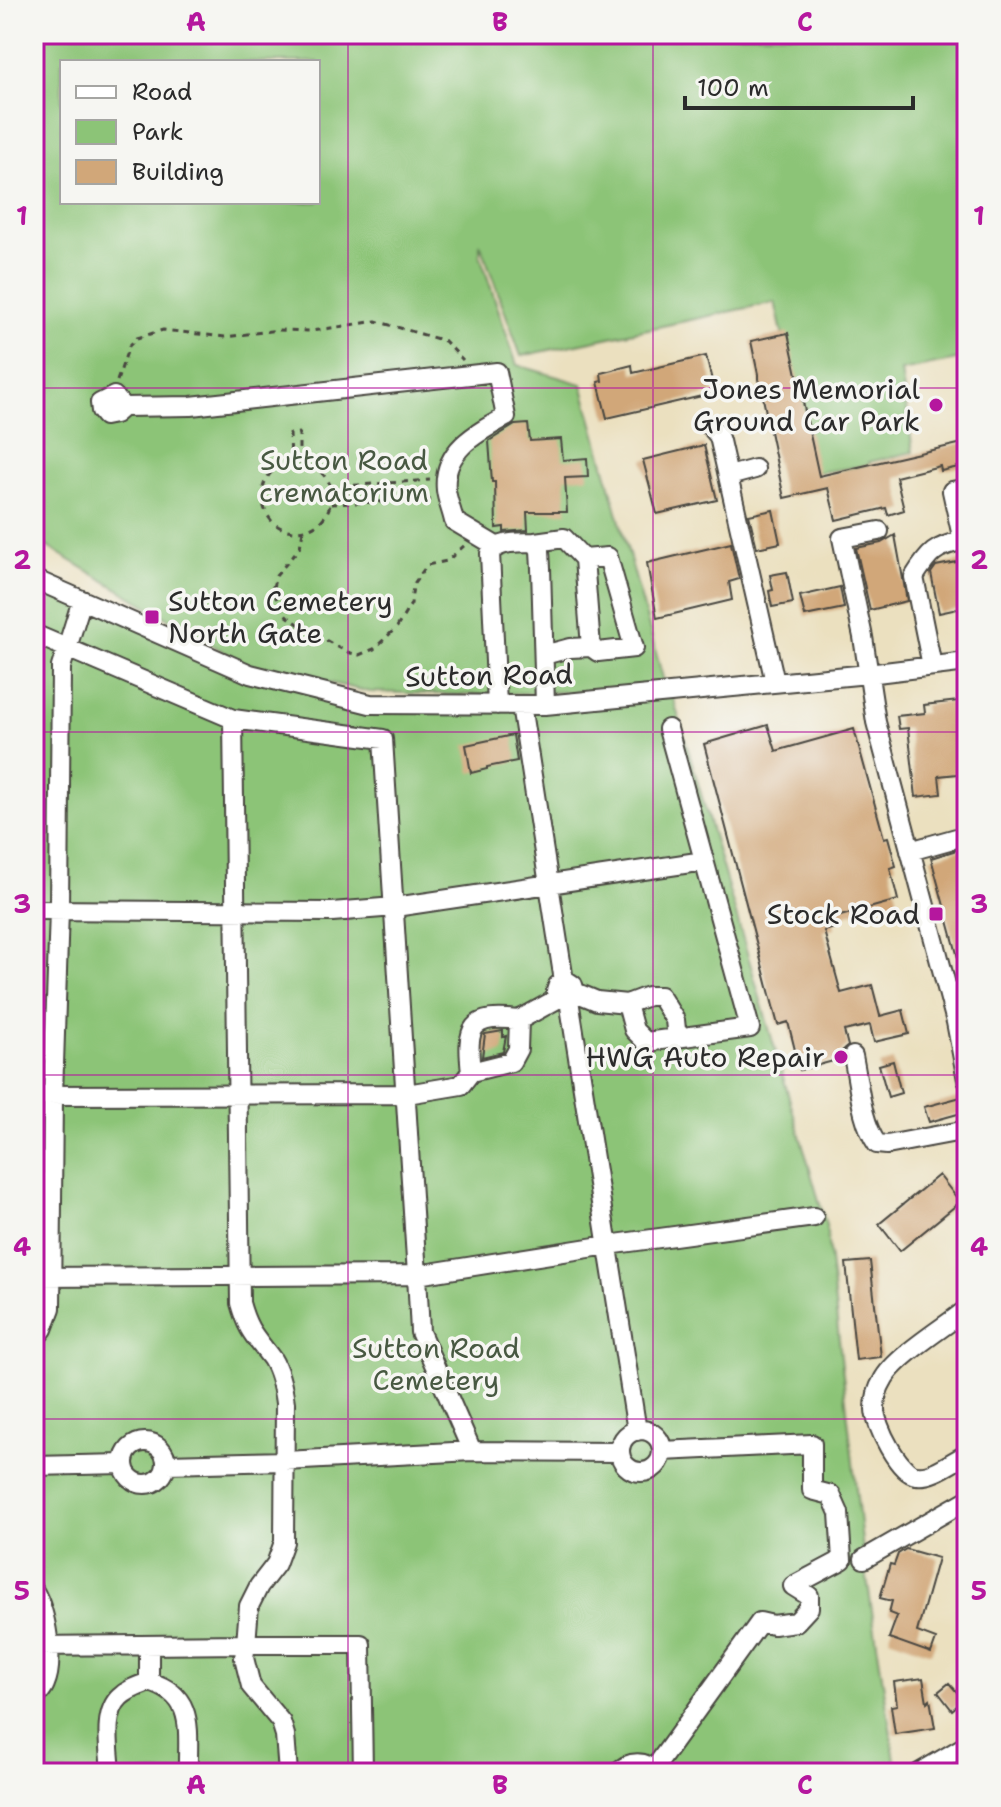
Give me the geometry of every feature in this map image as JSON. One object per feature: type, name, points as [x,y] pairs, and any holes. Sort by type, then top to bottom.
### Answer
[{"type":"street","points":[[118,401],[191,406],[497,372],[506,417],[476,433],[453,455],[445,488],[454,521],[496,546],[564,538],[584,559],[591,647]]},
{"type":"street","points":[[710,426],[718,435],[729,476],[775,682]]},
{"type":"street","points":[[729,476],[755,469]]},
{"type":"street","points":[[932,666],[914,577],[927,556],[943,544],[963,541],[952,491],[967,488]]},
{"type":"street","points":[[879,531],[842,538],[863,637],[876,722],[910,851],[962,1021],[967,1080]]},
{"type":"street","points":[[535,542],[540,550],[545,705]]},
{"type":"street","points":[[496,546],[490,553],[490,569],[497,705]]},
{"type":"street","points":[[544,655],[570,648],[591,647],[598,652],[634,648],[608,557],[584,559]]},
{"type":"street","name":"Sutton Road","points":[[34,579],[250,674],[370,704],[545,705],[967,662]]},
{"type":"street","points":[[34,1340],[43,1329],[51,1308],[43,1277],[59,910],[61,667],[82,600]]},
{"type":"street","points":[[34,634],[233,719],[383,739],[420,1332],[472,1451]]},
{"type":"street","points":[[521,705],[637,1431]]},
{"type":"street","points":[[233,719],[240,1303],[247,1327],[273,1360],[285,1403],[284,1542],[276,1564],[259,1586],[249,1606],[244,1658],[251,1686],[281,1722],[288,1773]]},
{"type":"street","points":[[627,1004],[634,1030],[646,1042],[750,1028],[668,729]]},
{"type":"street","points":[[910,851],[960,837],[967,839]]},
{"type":"street","points":[[34,910],[332,912],[395,907],[704,861]]},
{"type":"street","points":[[34,1095],[407,1094],[461,1085],[471,1072],[468,1039],[477,1024],[498,1018],[519,1020],[567,992],[597,1001],[627,1004],[648,996],[660,996],[675,1020],[677,1039]]},
{"type":"street","points":[[471,1072],[511,1062],[518,1049],[519,1020]]},
{"type":"street","points":[[853,1056],[871,1135],[877,1144],[887,1145],[967,1130]]},
{"type":"street","points":[[43,1277],[417,1275],[814,1217]]},
{"type":"street","points":[[967,1312],[891,1368],[876,1398],[875,1412],[892,1453],[907,1472],[917,1476],[933,1472],[967,1454]]},
{"type":"street","points":[[637,1431],[654,1435],[661,1444],[662,1451],[656,1467],[644,1472],[628,1468],[620,1452],[622,1441],[637,1431]]},
{"type":"street","points":[[147,1441],[162,1449],[167,1464],[159,1480],[147,1485],[129,1478],[123,1464],[131,1446],[147,1441]]},
{"type":"street","points":[[617,1773],[626,1765],[636,1762],[648,1764],[656,1771],[760,1622],[773,1625],[796,1622],[809,1608],[809,1596],[793,1586],[842,1560],[839,1513],[831,1495],[812,1490],[812,1444],[662,1451]]},
{"type":"street","points":[[167,1464],[472,1451],[620,1452]]},
{"type":"street","points":[[34,1466],[123,1464]]},
{"type":"street","points":[[864,1559],[967,1500]]},
{"type":"street","points":[[34,1591],[47,1623],[40,1646],[48,1668],[45,1685],[34,1700]]},
{"type":"street","points":[[40,1646],[361,1644],[363,1773]]},
{"type":"street","points":[[149,1645],[149,1682]]},
{"type":"street","points":[[111,1773],[112,1707],[119,1697],[149,1682]]},
{"type":"street","points":[[149,1682],[169,1691],[184,1707],[188,1773]]},
{"type":"street","points":[[921,1772],[967,1745]]},
{"type":"path","points":[[118,401],[129,346],[137,338],[163,330],[225,337],[278,330],[312,331],[376,321],[445,341],[466,364]]},
{"type":"path","points":[[291,463],[290,434],[299,433],[299,462]]},
{"type":"path","points":[[299,462],[317,468],[331,487],[331,504],[319,524],[303,531],[281,527],[270,518],[264,504],[263,490],[267,479],[277,469],[291,463],[299,462]]},
{"type":"path","points":[[331,487],[441,480]]},
{"type":"path","points":[[331,504],[442,500]]},
{"type":"path","points":[[303,531],[300,547],[276,576],[273,587],[278,604],[287,616],[307,630],[347,652],[359,655],[374,649],[397,627],[411,604],[413,585],[427,565],[455,556],[468,542]]},
{"type":"green space","name":"Sutton Road crematorium","points":[[34,34],[967,34],[967,358],[901,371],[913,452],[869,462],[870,465],[814,473],[775,302],[521,356],[480,243],[480,255],[517,365],[582,384],[666,689],[465,695],[370,692],[243,663],[46,546],[34,544]]},
{"type":"green space","name":"Sutton Road Cemetery","points":[[34,579],[250,674],[370,704],[672,694],[826,1225],[864,1559],[897,1773],[34,1773]]},
{"type":"building","points":[[788,333],[819,476],[967,442],[967,465],[941,471],[940,466],[896,477],[904,510],[888,515],[886,508],[836,520],[828,488],[784,498],[751,341]]},
{"type":"building","points":[[706,356],[715,393],[607,418],[598,382],[602,381],[601,373],[632,365],[633,373]]},
{"type":"building","points":[[528,424],[530,441],[561,439],[563,460],[587,458],[588,477],[565,478],[567,512],[527,512],[528,530],[504,532],[504,527],[496,528],[495,482],[492,482],[489,441],[515,425]]},
{"type":"building","points":[[704,445],[717,500],[657,514],[643,460]]},
{"type":"building","points":[[773,510],[780,543],[757,548],[749,515]]},
{"type":"building","points":[[895,535],[907,601],[870,610],[856,548],[881,543]]},
{"type":"building","points":[[731,543],[739,579],[729,582],[732,600],[657,618],[647,563]]},
{"type":"building","points":[[967,560],[967,607],[939,613],[931,573],[936,566]]},
{"type":"building","points":[[787,572],[793,603],[772,607],[770,575]]},
{"type":"building","points":[[840,587],[844,608],[805,616],[800,596]]},
{"type":"building","points":[[967,700],[967,773],[939,776],[941,794],[916,797],[908,728],[899,729],[897,716],[925,713],[924,705]]},
{"type":"building","points":[[768,725],[776,751],[854,729],[884,838],[888,837],[896,866],[890,868],[898,900],[833,918],[835,928],[824,931],[841,993],[872,985],[880,1016],[903,1010],[909,1034],[874,1042],[870,1025],[844,1031],[848,1046],[842,1051],[841,1059],[800,1070],[788,1022],[778,1025],[704,744]]},
{"type":"building","points":[[513,735],[517,761],[471,773],[466,745]]},
{"type":"building","points":[[960,849],[967,851],[967,976],[963,976],[931,858]]},
{"type":"building","points":[[503,1031],[503,1037],[506,1036],[503,1052],[482,1057],[485,1034]]},
{"type":"building","points":[[893,1061],[901,1093],[888,1097],[879,1065]]},
{"type":"building","points":[[961,1097],[965,1112],[929,1122],[924,1107]]},
{"type":"building","points":[[939,1175],[960,1202],[900,1251],[879,1224]]},
{"type":"building","points":[[870,1261],[881,1357],[856,1360],[846,1263]]},
{"type":"building","points":[[906,1549],[938,1558],[917,1632],[936,1639],[931,1653],[889,1638],[897,1616],[889,1613],[892,1601],[880,1598],[890,1564],[894,1565],[898,1554]]},
{"type":"building","points":[[923,1678],[935,1728],[895,1734],[891,1706],[897,1705],[894,1682]]},
{"type":"building","points":[[949,1683],[964,1700],[952,1710],[938,1692]]},
{"type":"place","name":"Jones Memorial Ground Car Park","points":[[936,405]]},
{"type":"place","name":"Sutton Cemetery North Gate","points":[[152,617]]},
{"type":"place","name":"Stock Road","points":[[936,914]]},
{"type":"place","name":"HWG Auto Repair","points":[[841,1057]]}]
